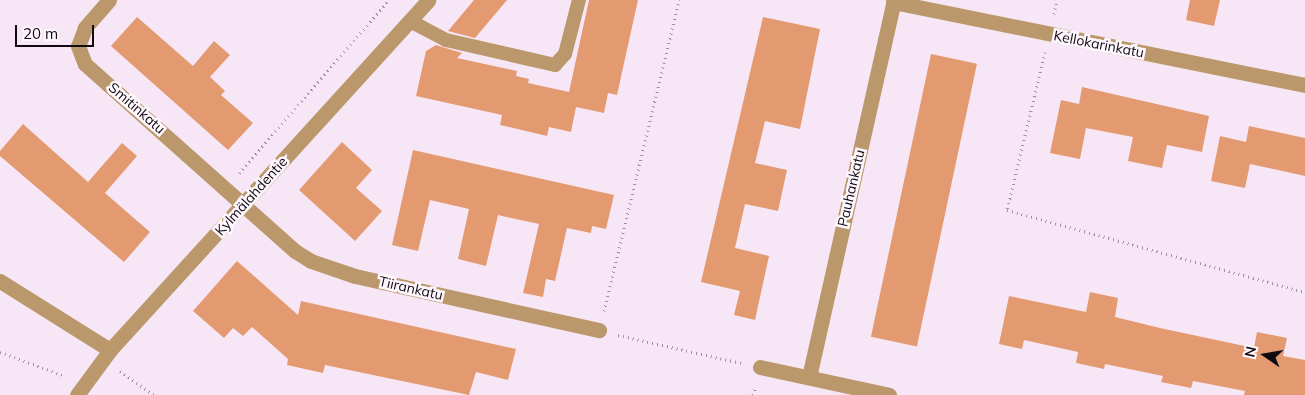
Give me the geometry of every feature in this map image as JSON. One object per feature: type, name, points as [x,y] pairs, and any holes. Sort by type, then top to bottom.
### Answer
[{"type":"street","name":"Smitinkatu","points":[[110,0],[86,28],[78,46],[85,64],[245,203]]},
{"type":"street","name":"Kylmälahdentie","points":[[76,395],[106,356],[428,0]]},
{"type":"street","name":"Kellokarinkatu","points":[[894,1],[1305,85]]},
{"type":"street","name":"Pauhankatu","points":[[809,377],[894,1]]},
{"type":"street","name":"Tiirankatu","points":[[245,203],[280,238],[311,261],[355,276],[599,330]]},
{"type":"street","points":[[0,281],[106,356]]},
{"type":"street","points":[[760,367],[889,395]]},
{"type":"lane","points":[[410,21],[446,40],[555,65],[565,54],[580,0]]},
{"type":"path","points":[[679,0],[599,330],[760,367]]},
{"type":"path","points":[[1057,0],[1007,210],[1305,292]]},
{"type":"path","points":[[0,352],[65,376]]},
{"type":"path","points":[[106,356],[154,395]]},
{"type":"building","points":[[474,0],[507,0],[475,38],[448,31]]},
{"type":"building","points":[[589,0],[638,0],[617,95],[608,93],[604,113],[576,107],[571,132],[549,127],[547,136],[500,125],[502,115],[416,96],[426,51],[436,45],[462,53],[457,58],[517,71],[516,76],[529,79],[528,83],[569,92]]},
{"type":"building","points":[[1190,0],[1220,0],[1214,26],[1186,20]]},
{"type":"building","points":[[137,17],[193,66],[214,41],[230,55],[210,77],[225,91],[221,95],[253,123],[228,150],[111,46]]},
{"type":"building","points":[[763,17],[820,29],[800,129],[765,121],[755,163],[787,170],[778,211],[745,204],[735,248],[769,256],[755,320],[734,315],[740,291],[701,282]]},
{"type":"building","points":[[931,54],[977,64],[917,346],[871,337]]},
{"type":"building","points":[[1082,87],[1209,116],[1202,152],[1167,145],[1162,168],[1128,161],[1133,137],[1086,128],[1080,159],[1050,153],[1061,100],[1079,104]]},
{"type":"building","points":[[23,124],[88,182],[122,143],[137,156],[105,193],[150,232],[124,262],[0,156],[0,151]]},
{"type":"building","points":[[1249,126],[1305,138],[1305,176],[1250,164],[1245,188],[1211,181],[1220,136],[1246,142]]},
{"type":"building","points":[[342,142],[372,170],[356,188],[382,211],[355,241],[299,190]]},
{"type":"building","points":[[413,150],[614,195],[606,229],[592,226],[591,233],[567,228],[555,281],[546,279],[543,297],[523,293],[539,224],[498,215],[486,266],[458,259],[469,209],[430,200],[418,251],[392,245]]},
{"type":"building","points":[[237,261],[298,315],[301,301],[516,349],[508,380],[476,372],[469,395],[325,365],[323,373],[287,365],[288,359],[252,327],[243,336],[233,328],[224,338],[193,311]]},
{"type":"building","points":[[1090,292],[1118,298],[1115,317],[1160,328],[1254,348],[1257,332],[1287,338],[1283,356],[1305,360],[1305,395],[1244,395],[1245,391],[1193,381],[1191,388],[1161,382],[1163,376],[1105,364],[1104,369],[1076,363],[1078,352],[1024,340],[1022,349],[999,344],[1009,296],[1086,312]]}]
